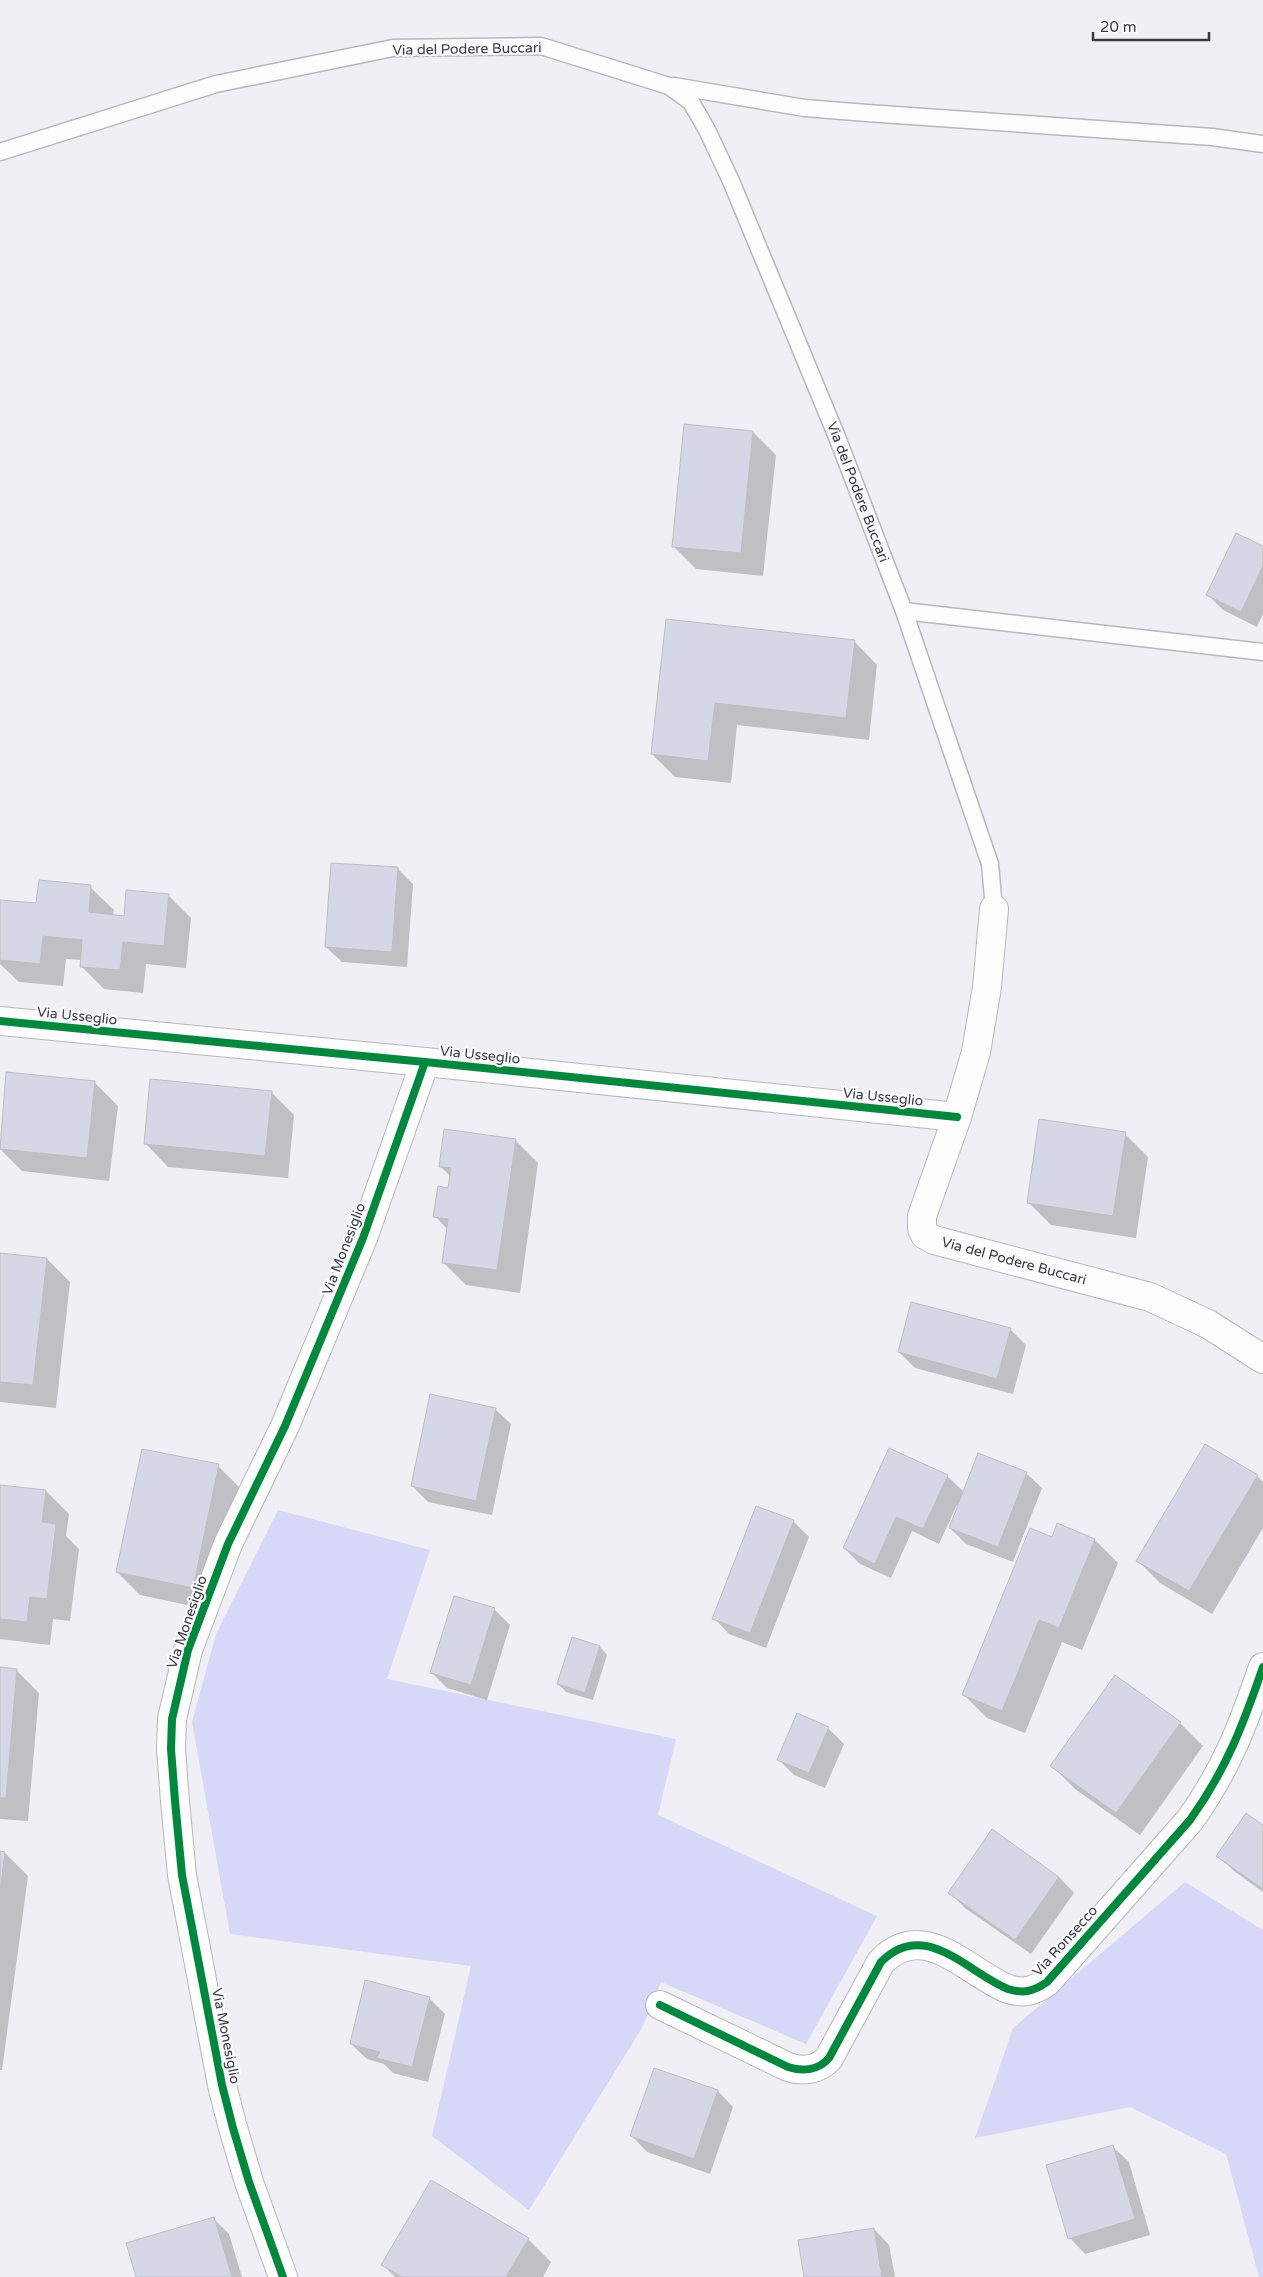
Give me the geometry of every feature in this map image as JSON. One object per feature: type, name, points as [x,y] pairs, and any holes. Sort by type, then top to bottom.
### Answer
[{"type":"street","name":"Via del Podere Buccari","points":[[994,909],[982,1020],[976,1052],[957,1118],[922,1216],[922,1229],[926,1235],[934,1240],[1150,1297],[1208,1324],[1263,1360]]},
{"type":"street","name":"Via Usseglio","points":[[0,1021],[425,1062],[957,1118]]},
{"type":"street","name":"Via Monesiglio","points":[[283,2277],[244,2164],[222,2085],[182,1875],[171,1749],[172,1718],[188,1650],[224,1553],[285,1426],[363,1238],[425,1062]]},
{"type":"street","name":"Via Ronsecco","points":[[660,2005],[788,2067],[805,2070],[816,2067],[829,2058],[881,1962],[891,1953],[906,1946],[922,1945],[939,1949],[1008,1989],[1021,1993],[1038,1989],[1047,1982],[1190,1820],[1207,1797],[1233,1750],[1263,1667]]},
{"type":"lane","name":"Via del Podere Buccari","points":[[0,152],[216,84],[393,48],[541,46],[669,86],[691,102],[707,130],[731,181],[837,437],[904,611],[990,864],[994,909]]},
{"type":"lane","points":[[669,86],[805,108],[1212,137],[1263,144]]},
{"type":"lane","points":[[904,611],[1263,652]]},
{"type":"shaded area","points":[[278,1510],[430,1550],[387,1679],[676,1739],[658,1815],[877,1916],[806,2044],[661,1982],[642,2028],[529,2210],[432,2136],[471,1966],[230,1934],[192,1722],[216,1634]]},
{"type":"shaded area","points":[[1185,1882],[1263,1930],[1263,2277],[1259,2277],[1226,2154],[1130,2107],[975,2138],[1013,2028]]},
{"type":"building","points":[[684,424],[753,431],[741,553],[672,547]]},
{"type":"building","points":[[1236,533],[1263,546],[1263,566],[1241,612],[1206,595]]},
{"type":"building","points":[[666,619],[855,640],[846,718],[715,703],[708,761],[651,754]]},
{"type":"building","points":[[331,863],[398,867],[392,952],[325,947]]},
{"type":"building","points":[[39,880],[91,885],[89,912],[124,916],[126,890],[169,894],[164,946],[123,942],[120,970],[80,967],[82,940],[43,936],[40,964],[0,960],[0,900],[36,903]]},
{"type":"building","points":[[6,1072],[95,1081],[87,1158],[0,1149]]},
{"type":"building","points":[[150,1079],[272,1091],[265,1156],[144,1144]]},
{"type":"building","points":[[1039,1119],[1126,1132],[1113,1216],[1027,1203]]},
{"type":"building","points":[[444,1129],[516,1139],[497,1270],[442,1263],[448,1219],[433,1217],[438,1186],[448,1188],[451,1168],[439,1167]]},
{"type":"building","points":[[0,1253],[47,1258],[33,1385],[0,1382]]},
{"type":"building","points":[[911,1302],[1011,1328],[997,1379],[898,1352]]},
{"type":"building","points":[[430,1394],[496,1408],[476,1501],[411,1486]]},
{"type":"building","points":[[1205,1444],[1258,1475],[1189,1591],[1136,1561]]},
{"type":"building","points":[[889,1448],[948,1475],[923,1529],[896,1517],[875,1564],[843,1548]]},
{"type":"building","points":[[142,1449],[219,1464],[193,1588],[116,1572]]},
{"type":"building","points":[[978,1453],[1027,1472],[998,1547],[949,1528]]},
{"type":"building","points":[[0,1485],[46,1490],[42,1522],[56,1524],[47,1599],[30,1597],[27,1622],[0,1619]]},
{"type":"building","points":[[756,1506],[794,1520],[750,1633],[712,1619]]},
{"type":"building","points":[[1057,1523],[1095,1539],[1059,1628],[1039,1620],[1002,1711],[962,1695],[1030,1528],[1052,1537]]},
{"type":"building","points":[[454,1596],[495,1608],[471,1685],[430,1673]]},
{"type":"building","points":[[572,1637],[600,1646],[585,1693],[557,1684]]},
{"type":"building","points":[[0,1667],[17,1669],[6,1798],[0,1798]]},
{"type":"building","points":[[1115,1675],[1181,1722],[1116,1813],[1050,1766]]},
{"type":"building","points":[[797,1713],[829,1727],[809,1773],[777,1760]]},
{"type":"building","points":[[1246,1813],[1263,1825],[1263,1889],[1216,1856]]},
{"type":"building","points":[[992,1829],[1059,1877],[1015,1940],[948,1893]]},
{"type":"building","points":[[0,1851],[5,1852],[0,1892]]},
{"type":"building","points":[[365,1980],[430,1997],[412,2067],[376,2058],[380,2052],[350,2044]]},
{"type":"building","points":[[654,2068],[718,2090],[694,2159],[630,2136]]},
{"type":"building","points":[[1113,2145],[1135,2219],[1068,2239],[1046,2165]]},
{"type":"building","points":[[431,2180],[529,2238],[506,2277],[402,2277],[381,2265]]},
{"type":"building","points":[[214,2217],[232,2277],[136,2277],[126,2243]]},
{"type":"building","points":[[874,2228],[882,2277],[804,2277],[798,2240]]},
{"type":"cycle path","points":[[0,1021],[425,1062],[957,1117]]},
{"type":"cycle path","points":[[283,2277],[249,2182],[222,2085],[182,1875],[171,1749],[172,1719],[188,1650],[228,1544],[285,1426],[363,1238],[425,1062]]},
{"type":"cycle path","points":[[660,2005],[788,2067],[805,2070],[816,2067],[829,2058],[881,1962],[897,1950],[913,1945],[929,1947],[961,1961],[993,1981],[1014,1991],[1029,1991],[1042,1985],[1047,1982],[1190,1820],[1224,1765],[1263,1667]]}]
